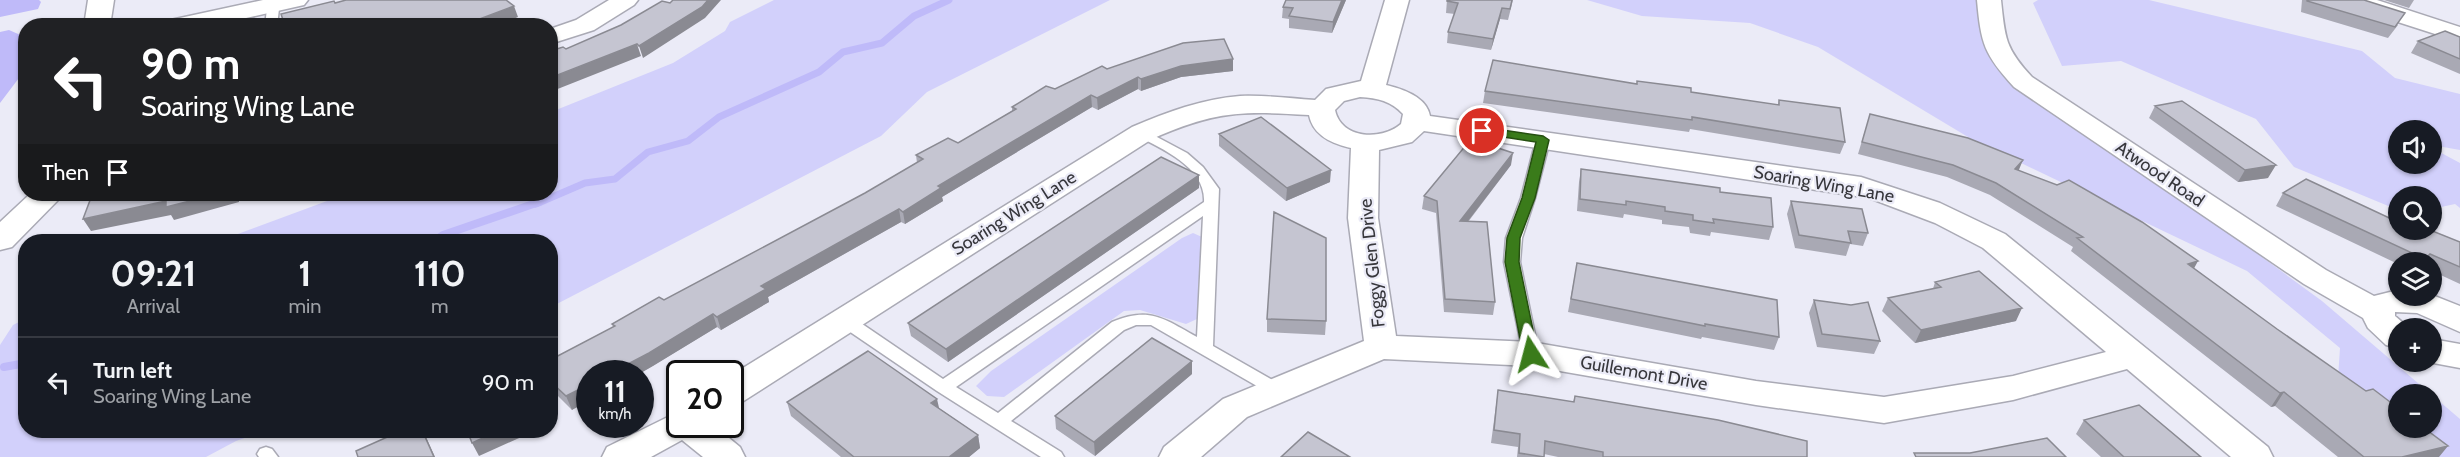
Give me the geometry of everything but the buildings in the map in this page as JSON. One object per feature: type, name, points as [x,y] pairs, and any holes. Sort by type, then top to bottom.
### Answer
[{"type":"street","points":[[99,18],[101,0]]},
{"type":"street","points":[[558,34],[606,14],[626,0]]},
{"type":"street","points":[[1373,90],[1374,79],[1397,0]]},
{"type":"street","name":"Atwood Road","points":[[1989,0],[1993,38],[2002,59],[2023,82],[2315,277],[2378,312],[2380,320],[2388,328]]},
{"type":"street","points":[[2353,0],[2460,35]]},
{"type":"street","points":[[221,18],[279,8]]},
{"type":"street","points":[[1373,90],[1402,98],[1417,113],[1417,122],[1413,129],[1394,140],[1365,142],[1335,134],[1325,126],[1320,117],[1322,108],[1335,95],[1347,91],[1373,90]]},
{"type":"street","name":"Soaring Wing Lane","points":[[744,384],[843,319],[1142,133],[1176,118],[1212,108],[1255,104],[1322,108]]},
{"type":"street","name":"Soaring Wing Lane","points":[[1417,122],[1861,186],[1916,202],[1959,221],[1994,242],[2254,457]]},
{"type":"street","name":"Foggy Glen Drive","points":[[1365,142],[1363,218],[1381,347]]},
{"type":"street","points":[[0,228],[18,201]]},
{"type":"street","points":[[0,240],[41,201]]},
{"type":"street","points":[[2378,312],[2380,305],[2402,300],[2435,308],[2460,321]]},
{"type":"street","name":"Guillemont Drive","points":[[1177,457],[1235,408],[1275,389],[1381,347],[1531,354],[1756,393],[1884,410],[2013,388],[2134,356]]},
{"type":"street","points":[[2442,353],[2460,356]]},
{"type":"street","points":[[620,457],[666,432]]},
{"type":"street","points":[[704,438],[727,457]]},
{"type":"lane","points":[[1142,133],[1172,148],[1201,170],[1212,189],[1204,348]]},
{"type":"lane","points":[[1531,354],[1512,262],[1514,238],[1528,198],[1543,140]]},
{"type":"lane","points":[[943,387],[1212,202]]},
{"type":"lane","points":[[843,319],[943,387],[1055,457]]},
{"type":"lane","points":[[999,421],[1118,326],[1134,319],[1154,320],[1275,389]]},
{"type":"shaded area","points":[[0,0],[39,0],[41,2],[38,9],[0,17]]},
{"type":"shaded area","points":[[774,0],[1110,0],[927,92],[881,136],[558,303],[558,234],[238,234],[327,201],[558,201],[558,109],[673,63],[725,31],[730,22]]},
{"type":"shaded area","points":[[1587,0],[1980,0],[2023,82],[2322,301],[2388,357],[2388,372],[2405,372],[2419,384],[2388,384],[2388,415],[2338,378],[2340,348],[2247,271],[1973,140],[1818,47],[1750,23],[1642,16]]},
{"type":"shaded area","points":[[2038,0],[2149,0],[2362,51],[2395,78],[2460,94],[2460,150],[2442,147],[2442,120],[2388,120],[2388,174],[2442,174],[2442,153],[2460,163],[2460,208],[2455,204],[2442,207],[2442,186],[2388,186],[2388,206],[2294,167],[2256,119],[2121,61],[2062,66],[2033,3]]},
{"type":"shaded area","points":[[9,30],[18,34],[18,79],[0,103],[0,32]]},
{"type":"shaded area","points":[[1193,233],[1202,237],[1206,243],[1197,319],[1186,324],[1140,310],[1124,311],[1004,397],[987,396],[976,386],[991,371],[1182,238]]},
{"type":"shaded area","points":[[18,322],[18,438],[245,438],[206,457],[0,457],[0,345],[13,325]]},
{"type":"shaded area","points":[[2442,404],[2460,419],[2460,457],[2427,457],[2413,438],[2442,438]]},
{"type":"waterway","points":[[558,195],[585,183],[615,179],[648,152],[688,141],[719,117],[819,72],[843,52],[882,43],[914,16],[949,0]]},
{"type":"waterway","points":[[536,204],[543,201]]},
{"type":"waterway","points":[[446,234],[539,202]]},
{"type":"waterway","points":[[4,367],[18,364]]},
{"type":"route","points":[[1482,131],[1543,140],[1528,198],[1514,238],[1512,262],[1531,354]]}]
